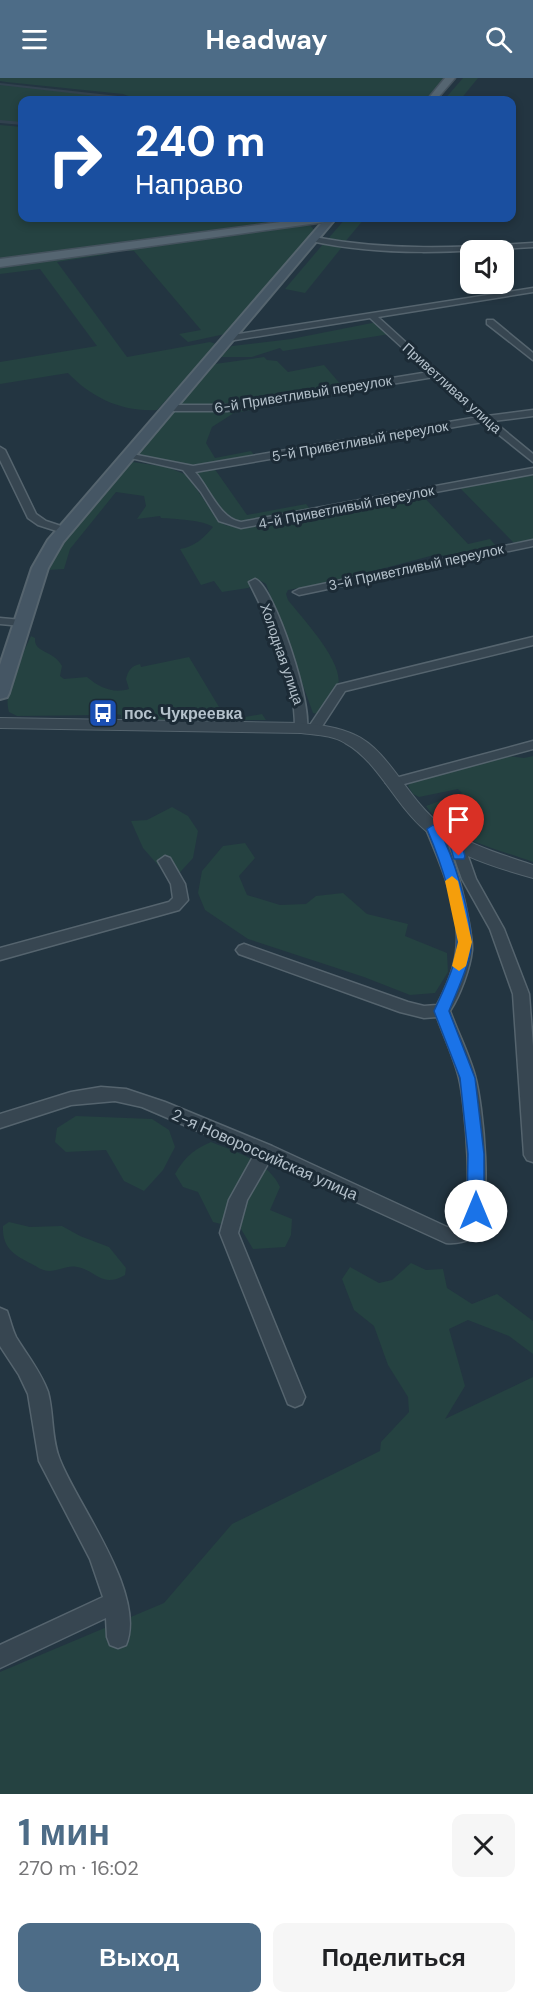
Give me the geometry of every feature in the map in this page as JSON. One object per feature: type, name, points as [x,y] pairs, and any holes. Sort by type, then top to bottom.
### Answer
[{"type":"main road","points":[[434,96],[450,78]]},
{"type":"main road","points":[[0,263],[302,222]]},
{"type":"main road","points":[[0,693],[40,568],[63,530],[329,222]]},
{"type":"street","points":[[314,239],[354,246],[441,250],[533,244]]},
{"type":"street","points":[[229,338],[533,290]]},
{"type":"street","name":"Приветливая улица","points":[[372,316],[486,420],[533,459]]},
{"type":"street","points":[[490,322],[533,357]]},
{"type":"street","name":"6-й Приветливый переулок","points":[[169,408],[227,408],[436,374]]},
{"type":"street","name":"5-й Приветливый переулок","points":[[187,468],[533,413]]},
{"type":"street","points":[[0,450],[32,516],[42,523],[63,530]]},
{"type":"street","points":[[127,456],[187,468]]},
{"type":"street","name":"4-й Приветливый переулок","points":[[187,468],[208,494],[220,518],[226,523],[241,525],[533,471]]},
{"type":"street","name":"3-й Приветливый переулок","points":[[299,592],[533,543]]},
{"type":"street","name":"Холодная улица","points":[[255,582],[279,635],[308,728]]},
{"type":"street","points":[[0,621],[22,623]]},
{"type":"street","points":[[308,728],[341,688],[533,641]]},
{"type":"street","points":[[0,723],[308,728],[343,734],[368,749],[422,819],[433,829],[456,842],[533,872]]},
{"type":"street","points":[[393,783],[533,745]]},
{"type":"street","points":[[244,950],[406,1008],[424,1012],[442,1011],[463,955],[465,942],[457,899],[443,852],[433,829]]},
{"type":"street","points":[[456,842],[469,879],[497,929],[521,994],[533,1155]]},
{"type":"street","points":[[0,954],[174,906],[181,900],[178,884],[165,861]]},
{"type":"street","name":"2-я Новороссийская улица","points":[[0,1121],[74,1099],[100,1094],[117,1095],[159,1108],[266,1151],[426,1227],[446,1235],[457,1236],[466,1232],[472,1224],[476,1211],[476,1154],[468,1078],[442,1011]]},
{"type":"street","points":[[266,1151],[235,1203],[230,1217],[229,1233],[295,1397]]},
{"type":"street","points":[[0,1317],[3,1339],[26,1368],[38,1393],[50,1461],[99,1554],[116,1602],[118,1638]]},
{"type":"street","points":[[0,1657],[116,1602]]},
{"type":"shaded area","points":[[0,83],[118,96],[18,96],[18,125],[0,123]]},
{"type":"green space","points":[[0,78],[444,78],[428,96],[128,96],[0,81]]},
{"type":"green space","points":[[463,78],[478,78],[463,96],[447,96]]},
{"type":"green space","points":[[0,85],[96,96],[18,96],[18,122],[0,120]]},
{"type":"green space","points":[[0,125],[18,127],[18,222],[272,222],[0,260]]},
{"type":"green space","points":[[343,222],[362,222],[344,243],[327,240]]},
{"type":"green space","points":[[296,226],[311,226],[315,231],[225,334],[188,342],[179,334],[201,330],[134,251],[119,251]]},
{"type":"green space","points":[[324,243],[342,247],[305,293],[285,289]]},
{"type":"green space","points":[[106,252],[109,254],[57,262],[127,357],[210,342],[216,344],[215,346],[157,410],[132,409],[108,402],[87,390],[68,373],[0,384],[0,362],[97,346],[40,269],[0,274],[0,266]]},
{"type":"green space","points":[[377,322],[390,334],[283,351],[280,348],[252,357],[220,357],[232,346],[291,339]]},
{"type":"green space","points":[[264,357],[267,360],[277,361],[288,372],[324,365],[342,386],[223,406],[179,405],[215,364]]},
{"type":"green space","points":[[292,399],[295,402],[234,413],[212,427],[206,443],[215,458],[251,451],[255,456],[192,465],[143,457],[138,454],[176,410],[210,412]]},
{"type":"green space","points":[[133,462],[167,467],[187,475],[217,519],[225,525],[241,528],[263,526],[422,495],[468,544],[490,539],[496,546],[448,556],[434,555],[328,583],[288,590],[286,594],[288,600],[322,642],[336,667],[339,679],[337,688],[317,714],[313,713],[266,584],[261,581],[248,588],[222,592],[214,581],[201,585],[180,549],[194,544],[213,527],[203,523],[161,518],[160,516],[137,519],[146,506],[144,496],[116,492],[70,549],[64,569],[48,570],[59,549],[127,466]]},
{"type":"green space","points":[[214,468],[247,515],[306,504],[312,511],[247,522],[228,517],[196,474],[199,471]]},
{"type":"green space","points":[[533,473],[533,539],[514,543],[460,488]]},
{"type":"green space","points":[[31,636],[35,638],[38,647],[54,657],[62,666],[60,676],[64,679],[87,677],[101,687],[117,691],[129,689],[126,679],[130,669],[134,666],[140,664],[141,667],[189,657],[225,717],[262,714],[266,720],[147,721],[121,718],[121,715],[100,711],[99,715],[17,716],[9,712],[8,693],[14,673]]},
{"type":"green space","points":[[508,756],[524,758],[533,756],[533,862],[460,835],[447,827],[426,806],[462,793],[458,789],[419,797],[413,794],[408,786],[411,782]]},
{"type":"green space","points":[[172,807],[188,816],[198,831],[193,858],[172,881],[143,848],[131,821],[147,820]]},
{"type":"green space","points":[[245,843],[255,858],[239,876],[247,895],[280,905],[306,904],[316,896],[343,893],[367,914],[408,924],[405,936],[447,953],[448,972],[435,993],[410,995],[364,977],[248,939],[205,910],[198,893],[202,871],[223,846]]},
{"type":"green space","points":[[76,1116],[152,1119],[169,1130],[175,1147],[163,1170],[144,1191],[124,1181],[106,1150],[66,1152],[55,1142],[57,1128]]},
{"type":"green space","points":[[211,1142],[250,1158],[268,1170],[275,1178],[280,1187],[270,1210],[292,1219],[291,1235],[285,1247],[253,1249],[241,1229],[213,1222],[198,1192],[183,1187],[175,1174],[190,1155]]},
{"type":"green space","points":[[9,1222],[30,1227],[62,1226],[109,1247],[126,1268],[125,1275],[110,1280],[77,1267],[49,1271],[40,1269],[10,1250],[3,1234],[3,1226]]},
{"type":"green space","points":[[411,1263],[426,1270],[443,1269],[447,1288],[472,1304],[497,1294],[533,1321],[533,1354],[509,1336],[468,1320],[449,1329],[465,1386],[445,1419],[533,1377],[533,1794],[0,1794],[0,1672],[164,1603],[232,1524],[380,1451],[381,1442],[409,1412],[408,1397],[388,1365],[374,1326],[354,1310],[342,1279],[350,1267],[379,1283],[392,1280]]},
{"type":"slow traffic","points":[[452,881],[465,942],[459,966]]},
{"type":"place","name":"пос. Чукреевка","points":[[103,713]]},
{"type":"route","points":[[459,856],[456,842],[433,829],[443,852],[457,899],[465,942],[463,955],[442,1011],[468,1078],[476,1154],[476,1211]]}]
